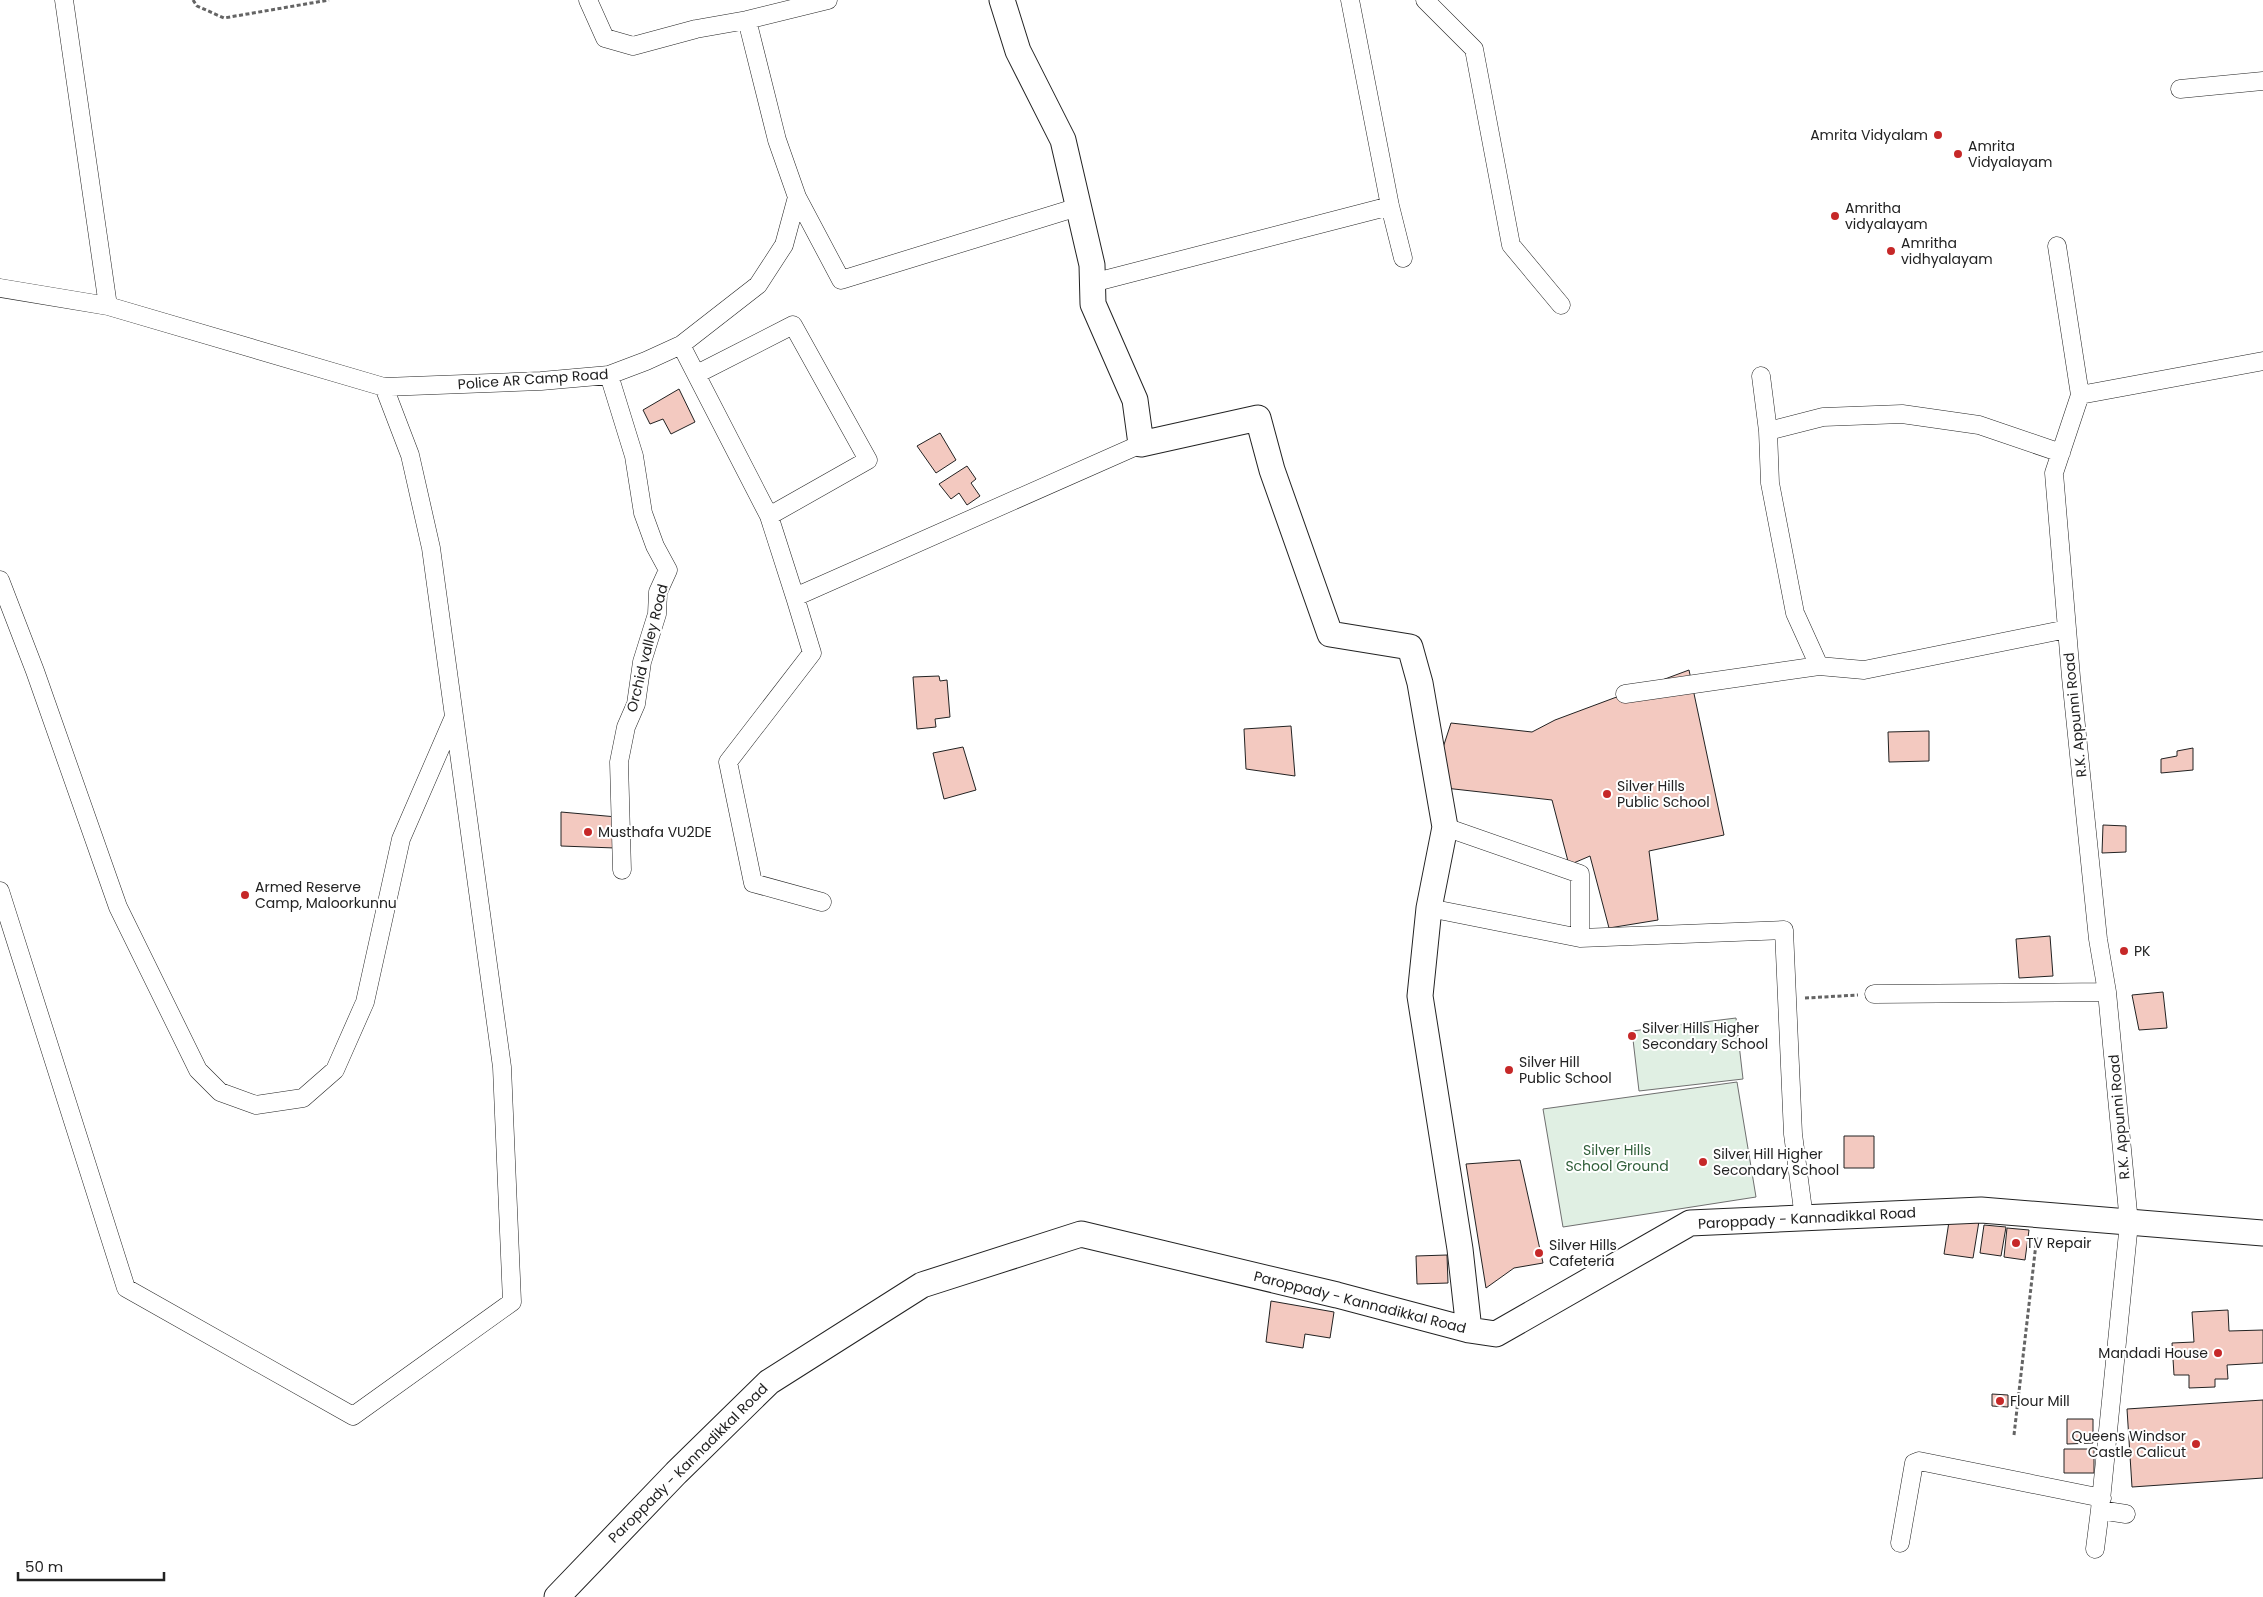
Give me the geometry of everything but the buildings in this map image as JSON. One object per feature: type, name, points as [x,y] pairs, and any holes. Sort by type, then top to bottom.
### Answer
[{"type":"main road","points":[[1002,0],[1018,51],[1063,140],[1092,265],[1093,304],[1135,400],[1141,444],[1258,418],[1272,470],[1330,634],[1410,647],[1420,683],[1445,827],[1429,908],[1420,996],[1460,1249],[1469,1330]]},
{"type":"main road","name":"Paroppady - Kannadikkal Road","points":[[556,1597],[676,1472],[770,1382],[922,1285],[1080,1234],[1337,1295],[1469,1330],[1496,1334],[1690,1223],[1981,1210],[2263,1233]]},
{"type":"street","points":[[64,0],[108,306]]},
{"type":"street","points":[[588,0],[605,38],[633,46],[696,29],[747,20],[828,0]]},
{"type":"street","points":[[1350,0],[1390,206],[1403,258]]},
{"type":"street","points":[[1425,0],[1474,49],[1511,245],[1561,305]]},
{"type":"street","points":[[747,20],[777,140],[797,197],[841,280],[1078,207]]},
{"type":"street","points":[[2180,90],[2263,81]]},
{"type":"street","name":"Police AR Camp Road","points":[[0,288],[108,306],[384,387],[541,381],[609,375],[681,345],[758,285],[784,245],[797,197]]},
{"type":"street","points":[[1092,283],[1390,206]]},
{"type":"street","points":[[2057,246],[2080,395],[2263,361]]},
{"type":"street","points":[[697,374],[793,325],[868,460],[769,516]]},
{"type":"street","points":[[681,345],[769,516],[796,597],[812,654],[728,762],[753,883],[822,902]]},
{"type":"street","name":"Orchid valley Road","points":[[609,375],[634,456],[643,513],[668,570],[658,592],[656,614],[642,662],[636,704],[626,727],[619,762],[622,870]]},
{"type":"street","points":[[1761,376],[1768,431],[1770,483],[1795,613],[1819,666]]},
{"type":"street","points":[[0,891],[126,1288],[353,1416],[512,1302],[502,1068],[431,548],[410,455],[384,387]]},
{"type":"street","name":"R.K. Appunni Road","points":[[2080,395],[2054,473],[2067,629],[2098,939],[2107,992],[2129,1223],[2095,1550]]},
{"type":"street","points":[[1768,431],[1823,417],[1902,414],[1979,424],[2061,453]]},
{"type":"street","points":[[796,597],[1141,444]]},
{"type":"street","points":[[0,580],[122,916],[198,1070],[220,1092],[256,1105],[303,1098],[335,1070],[365,1002],[401,839],[453,718]]},
{"type":"street","points":[[1624,694],[1819,666],[1864,670],[2067,629]]},
{"type":"street","points":[[1445,827],[1580,874],[1580,938]]},
{"type":"street","points":[[1429,908],[1580,938],[1784,930],[1793,1134],[1804,1218]]},
{"type":"street","points":[[1874,994],[2107,992]]},
{"type":"street","points":[[1900,1543],[1914,1464],[1919,1461],[2101,1504],[2126,1514]]},
{"type":"path","points":[[193,0],[197,6],[224,18],[329,0]]},
{"type":"path","points":[[1787,1000],[1874,994]]},
{"type":"path","points":[[2014,1435],[2040,1215]]},
{"type":"green space","points":[[1736,1018],[1743,1079],[1639,1091],[1632,1031]]},
{"type":"green space","name":"Silver Hills School Ground","points":[[1737,1082],[1756,1197],[1563,1227],[1543,1109]]},
{"type":"place","name":"Amrita Vidyalam","points":[[1938,135]]},
{"type":"place","name":"Amrita Vidyalayam","points":[[1958,154]]},
{"type":"place","name":"Amritha vidyalayam","points":[[1835,216]]},
{"type":"place","name":"Amritha vidhyalayam","points":[[1891,251]]},
{"type":"place","name":"Silver Hills Public School","points":[[1607,794]]},
{"type":"place","name":"Musthafa VU2DE","points":[[588,832]]},
{"type":"place","name":"Armed Reserve Camp, Maloorkunnu","points":[[245,895]]},
{"type":"place","name":"PK","points":[[2124,951]]},
{"type":"place","name":"Silver Hills Higher Secondary School","points":[[1632,1036]]},
{"type":"place","name":"Silver Hill Public School","points":[[1509,1070]]},
{"type":"place","name":"Silver Hill Higher Secondary School","points":[[1703,1162]]},
{"type":"place","name":"TV Repair","points":[[2016,1243]]},
{"type":"place","name":"Silver Hills Cafeteria","points":[[1539,1253]]},
{"type":"place","name":"Mandadi House","points":[[2218,1353]]},
{"type":"place","name":"Flour Mill","points":[[2000,1401]]},
{"type":"place","name":"Queens Windsor Castle Calicut","points":[[2196,1444]]}]
